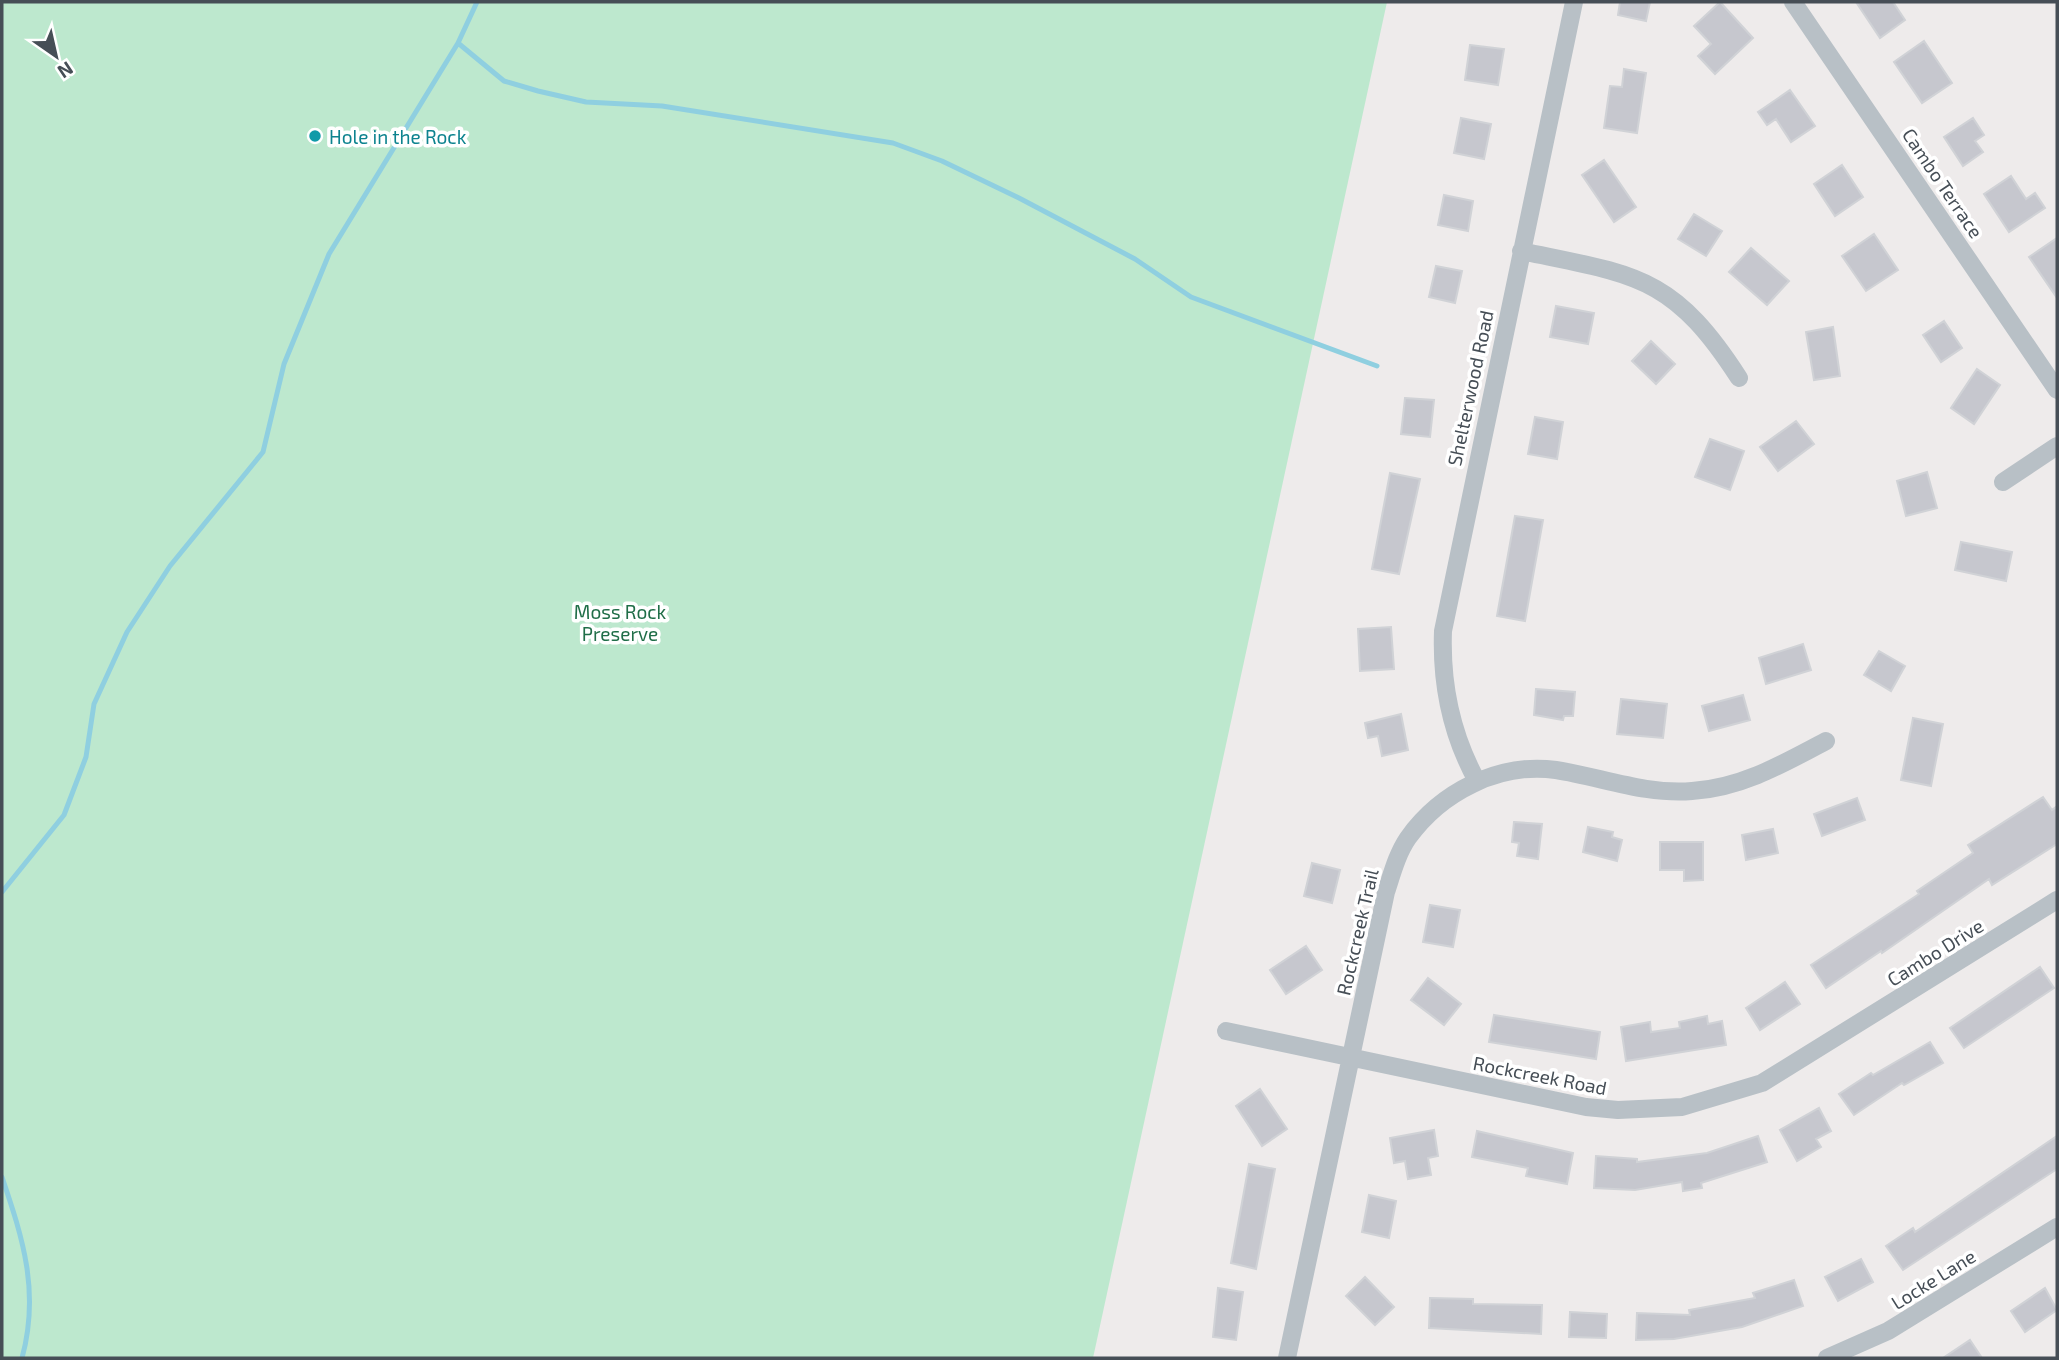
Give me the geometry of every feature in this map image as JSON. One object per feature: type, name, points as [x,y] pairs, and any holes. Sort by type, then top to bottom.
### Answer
[{"type":"street","name":"Shelterwood Road","points":[[1477,781],[1466,761],[1447,701],[1443,631],[1574,2]]},
{"type":"street","name":"Cambo Terrace","points":[[1793,2],[2057,390]]},
{"type":"street","points":[[1521,251],[1615,271],[1651,284],[1671,296],[1704,328],[1739,378]]},
{"type":"street","points":[[2003,482],[2057,446]]},
{"type":"street","name":"Rockcreek Trail","points":[[1287,1358],[1386,892],[1395,863],[1408,839],[1427,816],[1477,781],[1494,775],[1544,769],[1654,790],[1691,792],[1748,780],[1826,741]]},
{"type":"street","name":"Cambo Drive","points":[[1836,1040],[2057,901]]},
{"type":"street","name":"Rockcreek Road","points":[[1226,1031],[1558,1102],[1618,1110],[1682,1107],[1739,1092],[1762,1083],[1836,1040]]},
{"type":"street","name":"Locke Lane","points":[[1827,1358],[1888,1331],[2057,1227]]},
{"type":"green space","name":"Moss Rock Preserve","points":[[2,2],[1387,2],[1093,1358],[2,1358]]},
{"type":"building","points":[[1620,2],[1650,2],[1646,21],[1618,15]]},
{"type":"building","points":[[1720,2],[1753,38],[1715,74],[1698,56],[1711,44],[1694,26]]},
{"type":"building","points":[[1856,2],[1893,2],[1905,20],[1880,38]]},
{"type":"building","points":[[1924,41],[1952,83],[1922,103],[1894,62]]},
{"type":"building","points":[[1470,45],[1504,49],[1498,85],[1465,80]]},
{"type":"building","points":[[1624,69],[1646,73],[1637,133],[1604,128],[1610,86],[1622,87]]},
{"type":"building","points":[[1790,90],[1815,126],[1791,142],[1776,119],[1767,125],[1758,112]]},
{"type":"building","points":[[1461,118],[1491,124],[1484,159],[1454,153]]},
{"type":"building","points":[[1973,118],[1984,135],[1975,141],[1983,152],[1963,166],[1944,137]]},
{"type":"building","points":[[1604,160],[1636,207],[1614,222],[1582,175]]},
{"type":"building","points":[[1842,165],[1863,197],[1835,216],[1814,184]]},
{"type":"building","points":[[2011,176],[2026,199],[2035,193],[2045,208],[2009,232],[1984,194]]},
{"type":"building","points":[[1444,195],[1473,201],[1468,231],[1438,225]]},
{"type":"building","points":[[1694,214],[1722,231],[1706,256],[1678,239]]},
{"type":"building","points":[[1874,234],[1898,270],[1866,291],[1842,256]]},
{"type":"building","points":[[2057,238],[2057,298],[2029,257]]},
{"type":"building","points":[[1751,248],[1789,281],[1767,305],[1729,272]]},
{"type":"building","points":[[1436,266],[1462,271],[1455,303],[1429,297]]},
{"type":"building","points":[[1556,306],[1594,313],[1588,344],[1550,337]]},
{"type":"building","points":[[1944,321],[1962,348],[1941,362],[1923,335]]},
{"type":"building","points":[[1833,327],[1840,376],[1814,380],[1806,332]]},
{"type":"building","points":[[1651,341],[1675,364],[1656,384],[1632,361]]},
{"type":"building","points":[[1977,369],[2000,385],[1974,424],[1951,408]]},
{"type":"building","points":[[1405,398],[1434,400],[1430,437],[1401,434]]},
{"type":"building","points":[[1535,417],[1563,422],[1557,459],[1528,454]]},
{"type":"building","points":[[1796,421],[1814,444],[1778,471],[1760,447]]},
{"type":"building","points":[[1710,439],[1744,451],[1730,490],[1695,477]]},
{"type":"building","points":[[1927,472],[1937,508],[1906,516],[1897,481]]},
{"type":"building","points":[[1390,473],[1420,479],[1399,574],[1372,569]]},
{"type":"building","points":[[1515,516],[1543,520],[1525,621],[1497,616]]},
{"type":"building","points":[[1961,542],[2012,552],[2006,581],[1955,570]]},
{"type":"building","points":[[1391,627],[1394,669],[1360,671],[1358,629]]},
{"type":"building","points":[[1803,644],[1811,670],[1766,684],[1759,658]]},
{"type":"building","points":[[1879,651],[1905,666],[1891,691],[1864,675]]},
{"type":"building","points":[[1536,689],[1575,692],[1573,716],[1564,716],[1563,720],[1534,715]]},
{"type":"building","points":[[1743,695],[1750,720],[1709,731],[1702,706]]},
{"type":"building","points":[[1621,699],[1667,704],[1663,738],[1617,734]]},
{"type":"building","points":[[1401,714],[1408,750],[1382,756],[1378,736],[1368,738],[1365,723]]},
{"type":"building","points":[[1913,718],[1943,724],[1931,786],[1901,780]]},
{"type":"building","points":[[2043,797],[2052,810],[2057,806],[2057,844],[1992,885],[1989,879],[1826,988],[1811,965],[1919,894],[1917,891],[1973,853],[1968,845]]},
{"type":"building","points":[[1857,798],[1865,820],[1822,836],[1814,814]]},
{"type":"building","points":[[1514,822],[1542,824],[1538,859],[1517,856],[1519,843],[1512,842]]},
{"type":"building","points":[[1588,827],[1613,832],[1612,837],[1622,840],[1617,861],[1583,852]]},
{"type":"building","points":[[1773,829],[1778,853],[1746,860],[1742,835]]},
{"type":"building","points":[[1660,842],[1703,842],[1703,880],[1684,881],[1684,870],[1660,870]]},
{"type":"building","points":[[1312,863],[1340,870],[1332,903],[1304,896]]},
{"type":"building","points":[[1430,905],[1460,910],[1453,947],[1423,942]]},
{"type":"building","points":[[1306,946],[1322,970],[1286,994],[1270,970]]},
{"type":"building","points":[[2040,967],[2054,988],[1964,1048],[1950,1028]]},
{"type":"building","points":[[1428,978],[1461,1004],[1444,1025],[1411,1000]]},
{"type":"building","points":[[1785,982],[1800,1004],[1760,1030],[1746,1008]]},
{"type":"building","points":[[1494,1015],[1600,1032],[1596,1059],[1489,1042]]},
{"type":"building","points":[[1707,1016],[1708,1024],[1722,1021],[1726,1045],[1626,1061],[1621,1027],[1650,1022],[1651,1032],[1680,1028],[1679,1022]]},
{"type":"building","points":[[1930,1042],[1943,1063],[1904,1085],[1902,1083],[1854,1115],[1839,1094],[1871,1073],[1873,1075]]},
{"type":"building","points":[[1260,1089],[1287,1129],[1262,1146],[1236,1106]]},
{"type":"building","points":[[1819,1108],[1831,1131],[1816,1139],[1821,1147],[1797,1161],[1780,1130]]},
{"type":"building","points":[[1434,1130],[1438,1156],[1428,1158],[1431,1175],[1408,1179],[1405,1161],[1394,1163],[1390,1138]]},
{"type":"building","points":[[1477,1131],[1573,1153],[1567,1184],[1526,1176],[1528,1168],[1472,1157]]},
{"type":"building","points":[[1758,1136],[1767,1162],[1701,1183],[1702,1188],[1683,1191],[1682,1182],[1635,1190],[1594,1188],[1596,1156],[1637,1159],[1637,1162],[1707,1153]]},
{"type":"building","points":[[2057,1136],[2057,1169],[1903,1270],[1886,1246],[1913,1228],[1915,1232]]},
{"type":"building","points":[[1249,1164],[1275,1169],[1256,1269],[1231,1263]]},
{"type":"building","points":[[1369,1195],[1396,1201],[1389,1238],[1362,1232]]},
{"type":"building","points":[[1861,1259],[1873,1282],[1838,1301],[1825,1277]]},
{"type":"building","points":[[1365,1277],[1394,1307],[1375,1325],[1346,1296]]},
{"type":"building","points":[[1794,1280],[1803,1306],[1742,1327],[1674,1339],[1636,1340],[1637,1313],[1690,1315],[1689,1310],[1755,1298],[1753,1293]]},
{"type":"building","points":[[1218,1288],[1243,1292],[1236,1340],[1213,1337]]},
{"type":"building","points":[[2045,1288],[2057,1310],[2025,1332],[2011,1311]]},
{"type":"building","points":[[1430,1298],[1473,1299],[1473,1304],[1542,1305],[1541,1334],[1429,1328]]},
{"type":"building","points":[[1570,1312],[1607,1314],[1606,1338],[1569,1337]]},
{"type":"building","points":[[1970,1340],[1982,1358],[1943,1358]]},
{"type":"waterway","points":[[2,892],[64,815],[86,757],[94,704],[127,632],[170,566],[263,452],[284,364],[329,254],[458,43],[477,2]]},
{"type":"waterway","points":[[458,43],[504,81],[538,91],[586,102],[662,106],[893,143],[942,161],[1019,198],[1135,259],[1191,297],[1377,366]]},
{"type":"waterway","points":[[2,1177],[17,1222],[27,1266],[29,1311],[22,1358]]},
{"type":"place","name":"Hole in the Rock","points":[[315,136]]}]
